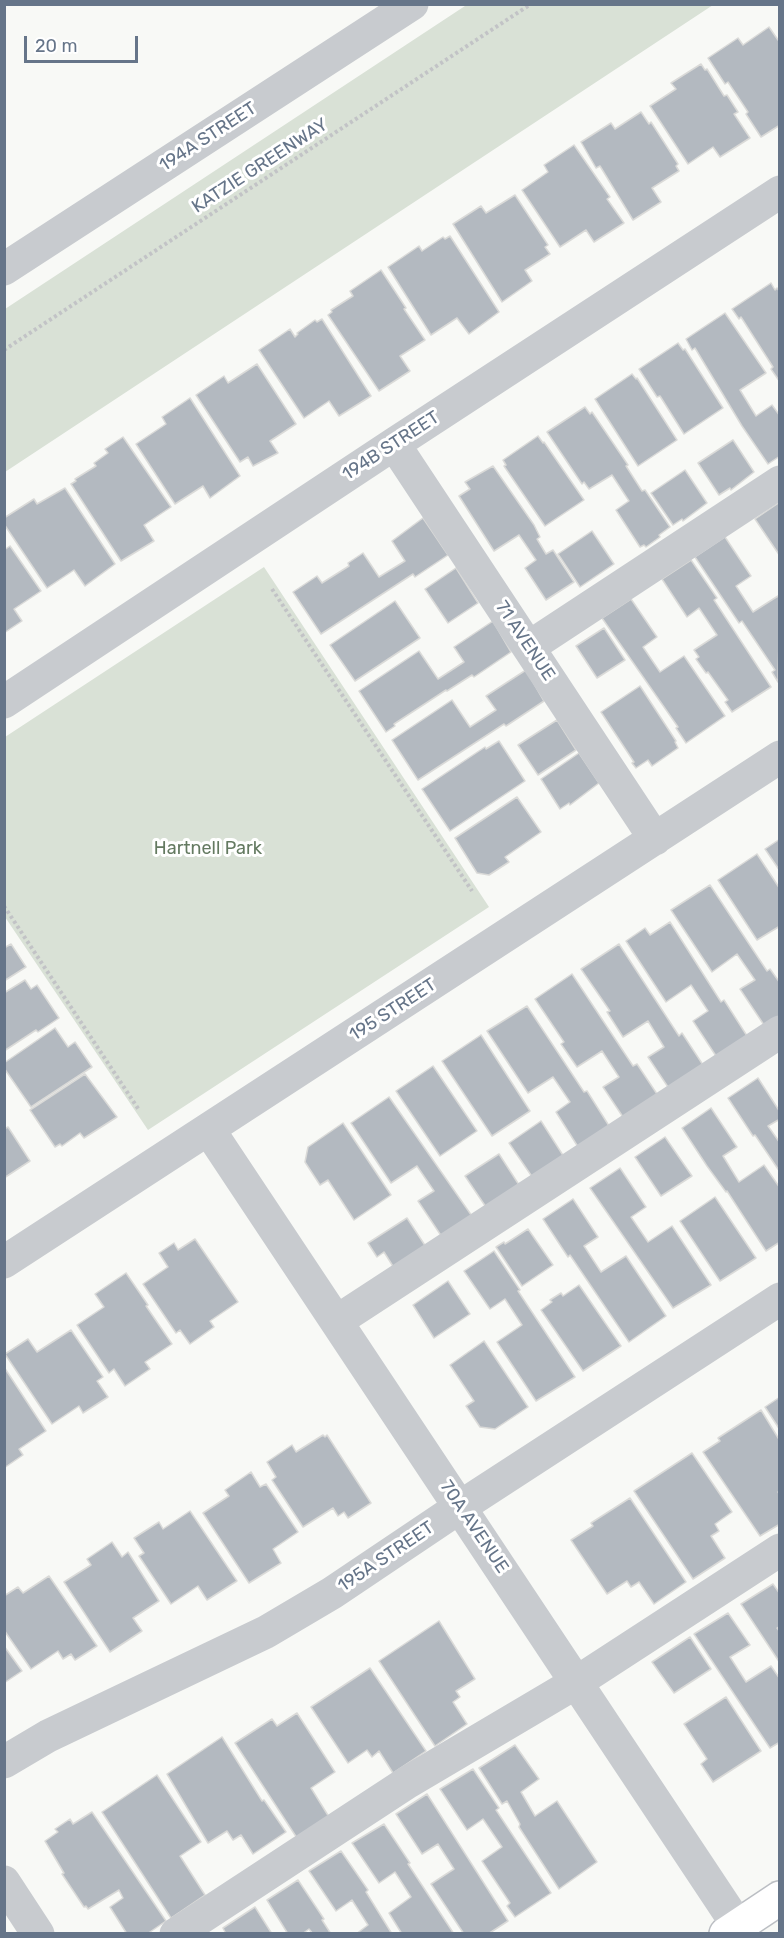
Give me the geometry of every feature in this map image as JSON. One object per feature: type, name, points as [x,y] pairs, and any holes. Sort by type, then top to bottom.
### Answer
[{"type":"main road","points":[[732,1930],[780,1898]]},
{"type":"street","name":"194A STREET","points":[[4,269],[412,4]]},
{"type":"street","name":"194B STREET","points":[[4,702],[780,192]]},
{"type":"street","name":"71 AVENUE","points":[[394,444],[655,839]]},
{"type":"street","points":[[529,647],[780,482]]},
{"type":"street","name":"195 STREET","points":[[8,1252],[209,1130],[780,756]]},
{"type":"street","points":[[337,1322],[780,1032]]},
{"type":"street","name":"70A AVENUE","points":[[209,1130],[577,1682],[732,1930]]},
{"type":"street","name":"195A STREET","points":[[4,1762],[48,1736],[266,1632],[332,1593],[780,1299]]},
{"type":"street","points":[[176,1934],[408,1782],[577,1682],[780,1551]]},
{"type":"street","points":[[4,1882],[38,1934]]},
{"type":"path","name":"KATZIE GREENWAY","points":[[4,350],[531,4]]},
{"type":"path","points":[[272,589],[472,891]]},
{"type":"path","points":[[4,906],[139,1110]]},
{"type":"green space","points":[[468,4],[713,5],[5,472],[5,309]]},
{"type":"green space","name":"Hartnell Park","points":[[264,567],[489,907],[148,1130],[5,917],[5,737]]},
{"type":"building","points":[[769,27],[778,40],[780,39],[780,125],[761,137],[728,82],[725,84],[708,58],[738,38],[743,45]]},
{"type":"building","points":[[701,64],[705,70],[707,69],[724,96],[727,95],[738,112],[734,114],[750,138],[720,157],[713,147],[688,164],[650,106],[676,89],[671,83]]},
{"type":"building","points":[[641,112],[649,124],[651,122],[678,164],[676,166],[679,171],[652,188],[661,202],[633,220],[600,166],[596,168],[581,142],[611,123],[615,129]]},
{"type":"building","points":[[574,145],[610,197],[607,199],[624,223],[594,242],[586,230],[560,247],[522,190],[548,172],[544,165]]},
{"type":"building","points":[[515,195],[548,245],[545,247],[550,254],[525,270],[532,281],[502,302],[453,224],[481,206],[486,213]]},
{"type":"building","points":[[450,236],[499,312],[469,334],[457,318],[431,335],[388,267],[419,246],[422,251],[443,237],[445,239]]},
{"type":"building","points":[[381,270],[425,340],[400,356],[410,371],[379,391],[328,315],[332,312],[331,310],[353,296],[350,291]]},
{"type":"building","points":[[771,283],[775,290],[777,288],[780,292],[780,382],[741,317],[739,319],[732,309]]},
{"type":"building","points":[[725,313],[766,373],[740,390],[756,416],[772,405],[780,416],[780,456],[768,464],[695,348],[692,350],[686,339]]},
{"type":"building","points":[[322,319],[371,396],[339,416],[329,401],[304,418],[259,350],[290,329],[295,337],[315,320],[317,322]]},
{"type":"building","points":[[678,343],[683,350],[685,349],[723,408],[684,434],[660,396],[657,397],[639,369]]},
{"type":"building","points":[[257,364],[296,424],[270,441],[278,453],[253,466],[248,457],[240,462],[196,395],[224,376],[228,383]]},
{"type":"building","points":[[632,374],[637,378],[677,440],[638,466],[595,399]]},
{"type":"building","points":[[190,398],[240,476],[210,498],[203,486],[175,504],[136,444],[166,424],[162,417]]},
{"type":"building","points":[[585,407],[590,414],[592,412],[628,465],[626,466],[642,491],[645,490],[670,527],[646,547],[644,545],[640,547],[616,510],[629,501],[612,475],[589,489],[584,482],[582,484],[547,432]]},
{"type":"building","points":[[538,436],[584,500],[545,526],[504,466],[506,465],[503,460]]},
{"type":"building","points":[[123,437],[171,507],[144,525],[154,541],[121,561],[71,484],[96,466],[94,463],[108,453],[105,449]]},
{"type":"building","points":[[733,440],[754,472],[731,490],[730,488],[719,495],[698,463]]},
{"type":"building","points":[[493,466],[534,525],[540,537],[537,539],[546,554],[553,550],[574,582],[546,600],[525,568],[536,560],[519,535],[494,551],[459,496],[470,489],[465,482]]},
{"type":"building","points":[[685,470],[707,503],[683,521],[682,519],[673,525],[651,493]]},
{"type":"building","points":[[65,488],[115,564],[85,586],[74,570],[47,588],[4,524],[4,518],[34,499],[37,504]]},
{"type":"building","points":[[780,502],[780,556],[755,519]]},
{"type":"building","points":[[423,518],[448,555],[415,577],[413,574],[321,634],[293,592],[317,576],[322,583],[349,566],[348,563],[363,553],[379,577],[405,561],[392,541]]},
{"type":"building","points":[[592,531],[614,564],[580,587],[558,554]]},
{"type":"building","points":[[725,537],[751,576],[736,586],[753,612],[778,596],[780,598],[778,682],[772,672],[775,670],[742,621],[739,623],[695,557]]},
{"type":"building","points":[[10,546],[41,591],[14,609],[22,621],[4,633],[4,550]]},
{"type":"building","points":[[691,560],[717,598],[714,600],[771,687],[732,712],[725,702],[728,700],[696,659],[699,657],[694,650],[717,635],[699,608],[687,617],[662,579]]},
{"type":"building","points":[[456,568],[478,603],[448,623],[425,589]]},
{"type":"building","points":[[631,599],[657,637],[643,647],[660,672],[684,656],[725,716],[686,743],[676,728],[678,727],[602,618]]},
{"type":"building","points":[[395,601],[420,638],[355,681],[330,645]]},
{"type":"building","points":[[493,621],[511,652],[474,677],[472,675],[446,690],[394,724],[395,726],[386,732],[359,691],[419,651],[438,679],[464,662],[454,647]]},
{"type":"building","points":[[604,628],[625,660],[597,678],[576,646]]},
{"type":"building","points":[[526,670],[544,701],[418,780],[392,740],[452,700],[470,727],[496,710],[486,696]]},
{"type":"building","points":[[640,686],[676,741],[678,748],[652,766],[648,760],[636,768],[601,712]]},
{"type":"building","points":[[557,720],[576,750],[538,775],[518,745]]},
{"type":"building","points":[[499,741],[525,781],[450,831],[422,789],[485,747],[486,749]]},
{"type":"building","points":[[579,753],[599,783],[570,805],[569,803],[560,809],[541,779]]},
{"type":"building","points":[[517,797],[541,832],[505,857],[509,862],[489,875],[477,873],[455,838]]},
{"type":"building","points":[[780,839],[780,871],[765,849]]},
{"type":"building","points":[[757,854],[780,889],[780,926],[757,940],[718,880]]},
{"type":"building","points":[[710,885],[767,971],[770,969],[780,983],[780,1021],[766,1028],[740,989],[755,980],[737,954],[712,972],[671,910]]},
{"type":"building","points":[[670,922],[721,1002],[724,1000],[749,1039],[718,1059],[693,1021],[708,1011],[691,985],[666,1002],[626,941],[645,928],[650,935]]},
{"type":"building","points":[[11,944],[26,967],[4,981],[4,948]]},
{"type":"building","points":[[619,944],[679,1036],[682,1033],[705,1068],[670,1090],[648,1057],[664,1047],[648,1021],[623,1037],[607,1012],[610,1011],[581,969]]},
{"type":"building","points":[[572,974],[633,1066],[637,1064],[659,1097],[625,1120],[603,1087],[619,1077],[602,1051],[577,1067],[561,1044],[564,1042],[535,999]]},
{"type":"building","points":[[25,980],[31,989],[37,985],[59,1018],[4,1051],[4,993]]},
{"type":"building","points":[[527,1006],[611,1129],[580,1150],[556,1112],[570,1102],[553,1077],[528,1093],[487,1031]]},
{"type":"building","points":[[55,1028],[68,1047],[75,1042],[92,1067],[31,1107],[4,1068],[4,1063]]},
{"type":"building","points":[[481,1035],[530,1111],[492,1136],[442,1061]]},
{"type":"building","points":[[433,1066],[477,1131],[440,1156],[396,1091]]},
{"type":"building","points":[[85,1074],[117,1117],[84,1138],[80,1133],[62,1146],[60,1144],[55,1147],[30,1110]]},
{"type":"building","points":[[758,1078],[780,1112],[780,1119],[768,1126],[780,1143],[780,1172],[728,1098]]},
{"type":"building","points":[[389,1097],[474,1219],[444,1240],[418,1201],[434,1191],[417,1166],[391,1183],[351,1123]]},
{"type":"building","points":[[711,1108],[737,1147],[723,1156],[739,1182],[764,1165],[780,1188],[780,1242],[766,1251],[682,1128]]},
{"type":"building","points":[[541,1121],[566,1160],[535,1181],[509,1143]]},
{"type":"building","points":[[343,1123],[391,1195],[354,1220],[328,1180],[320,1185],[305,1162],[308,1147]]},
{"type":"building","points":[[8,1127],[30,1161],[4,1178],[4,1129]]},
{"type":"building","points":[[665,1137],[692,1176],[661,1196],[635,1157]]},
{"type":"building","points":[[499,1154],[521,1188],[488,1210],[465,1176]]},
{"type":"building","points":[[620,1168],[646,1207],[631,1217],[648,1242],[672,1226],[711,1285],[673,1308],[590,1188]]},
{"type":"building","points":[[715,1197],[756,1258],[720,1281],[680,1221]]},
{"type":"building","points":[[573,1199],[598,1237],[584,1246],[601,1272],[626,1256],[666,1316],[629,1342],[543,1219]]},
{"type":"building","points":[[407,1218],[428,1250],[396,1271],[384,1252],[377,1257],[368,1243]]},
{"type":"building","points":[[528,1229],[553,1265],[522,1286],[496,1247]]},
{"type":"building","points":[[195,1239],[238,1302],[210,1321],[214,1327],[190,1344],[180,1330],[176,1333],[143,1284],[168,1267],[159,1253],[174,1243],[178,1250]]},
{"type":"building","points":[[494,1251],[575,1377],[536,1401],[497,1342],[522,1325],[505,1299],[490,1309],[464,1271]]},
{"type":"building","points":[[126,1273],[172,1344],[145,1362],[150,1369],[125,1386],[114,1369],[109,1373],[77,1325],[104,1307],[95,1294]]},
{"type":"building","points":[[448,1281],[470,1314],[434,1338],[413,1305]]},
{"type":"building","points":[[579,1285],[621,1346],[583,1371],[541,1310],[552,1302],[550,1300],[561,1293],[563,1296]]},
{"type":"building","points":[[71,1330],[103,1377],[97,1381],[108,1397],[83,1413],[79,1406],[52,1424],[5,1354],[28,1339],[37,1352]]},
{"type":"building","points":[[484,1341],[528,1407],[495,1429],[480,1427],[466,1406],[474,1401],[450,1365]]},
{"type":"building","points":[[4,1367],[46,1431],[19,1449],[23,1455],[4,1468]]},
{"type":"building","points":[[780,1397],[780,1430],[765,1407]]},
{"type":"building","points":[[761,1410],[780,1441],[780,1491],[778,1492],[780,1495],[780,1524],[760,1536],[703,1452],[720,1441],[718,1438]]},
{"type":"building","points":[[323,1435],[325,1437],[327,1435],[371,1503],[348,1518],[344,1512],[338,1516],[333,1508],[303,1527],[272,1480],[276,1477],[267,1462],[292,1445],[296,1452]]},
{"type":"building","points":[[692,1453],[732,1512],[715,1524],[719,1531],[711,1536],[725,1558],[693,1579],[634,1491]]},
{"type":"building","points":[[251,1472],[260,1487],[266,1484],[298,1532],[273,1549],[281,1563],[249,1583],[203,1513],[229,1496],[225,1490]]},
{"type":"building","points":[[630,1498],[686,1582],[654,1604],[639,1582],[631,1587],[627,1581],[607,1594],[571,1540],[593,1526],[591,1523]]},
{"type":"building","points":[[190,1511],[237,1581],[207,1600],[198,1586],[171,1604],[139,1556],[144,1553],[134,1538],[159,1522],[163,1529]]},
{"type":"building","points":[[112,1542],[122,1557],[128,1552],[159,1601],[133,1618],[142,1631],[110,1652],[64,1582],[91,1565],[87,1559]]},
{"type":"building","points":[[49,1576],[97,1646],[75,1660],[71,1654],[63,1659],[58,1651],[31,1669],[4,1630],[4,1596],[18,1587],[23,1593]]},
{"type":"building","points":[[773,1584],[780,1594],[780,1626],[777,1628],[780,1632],[780,1663],[741,1604]]},
{"type":"building","points":[[728,1613],[750,1645],[730,1657],[746,1682],[771,1666],[780,1679],[780,1742],[770,1748],[694,1634]]},
{"type":"building","points":[[439,1621],[475,1679],[456,1691],[460,1697],[453,1702],[467,1724],[435,1746],[379,1661]]},
{"type":"building","points":[[690,1637],[711,1669],[674,1693],[652,1662]]},
{"type":"building","points":[[4,1646],[22,1671],[4,1683]]},
{"type":"building","points":[[370,1668],[426,1751],[393,1773],[379,1751],[372,1757],[367,1750],[348,1763],[311,1707]]},
{"type":"building","points":[[726,1697],[761,1751],[713,1782],[701,1764],[707,1759],[684,1724]]},
{"type":"building","points":[[297,1713],[335,1772],[311,1788],[329,1817],[297,1838],[235,1743],[272,1719],[277,1726]]},
{"type":"building","points":[[222,1737],[262,1801],[264,1800],[286,1832],[253,1854],[241,1835],[233,1840],[227,1831],[208,1843],[167,1774]]},
{"type":"building","points":[[515,1745],[539,1779],[521,1792],[535,1816],[557,1801],[597,1862],[559,1889],[519,1827],[520,1824],[507,1801],[502,1804],[479,1768]]},
{"type":"building","points":[[473,1769],[499,1808],[496,1810],[551,1893],[515,1917],[507,1906],[510,1903],[482,1861],[502,1847],[483,1819],[467,1830],[440,1789]]},
{"type":"building","points":[[157,1775],[201,1842],[180,1856],[205,1895],[171,1918],[102,1812]]},
{"type":"building","points":[[427,1794],[508,1921],[488,1934],[464,1934],[431,1884],[454,1869],[438,1844],[422,1854],[396,1814]]},
{"type":"building","points":[[92,1812],[166,1921],[147,1934],[127,1934],[110,1907],[123,1898],[119,1890],[88,1909],[84,1907],[62,1874],[64,1873],[45,1841],[58,1832],[55,1829],[70,1819],[73,1824]]},
{"type":"building","points":[[384,1824],[454,1934],[402,1934],[389,1913],[411,1897],[395,1872],[379,1883],[352,1843]]},
{"type":"building","points":[[341,1851],[368,1890],[366,1892],[392,1934],[356,1934],[368,1925],[352,1900],[336,1911],[309,1871]]},
{"type":"building","points":[[298,1880],[324,1919],[322,1920],[331,1934],[313,1934],[309,1929],[302,1934],[288,1934],[267,1900]]},
{"type":"building","points":[[255,1907],[272,1934],[226,1934],[223,1928]]}]
